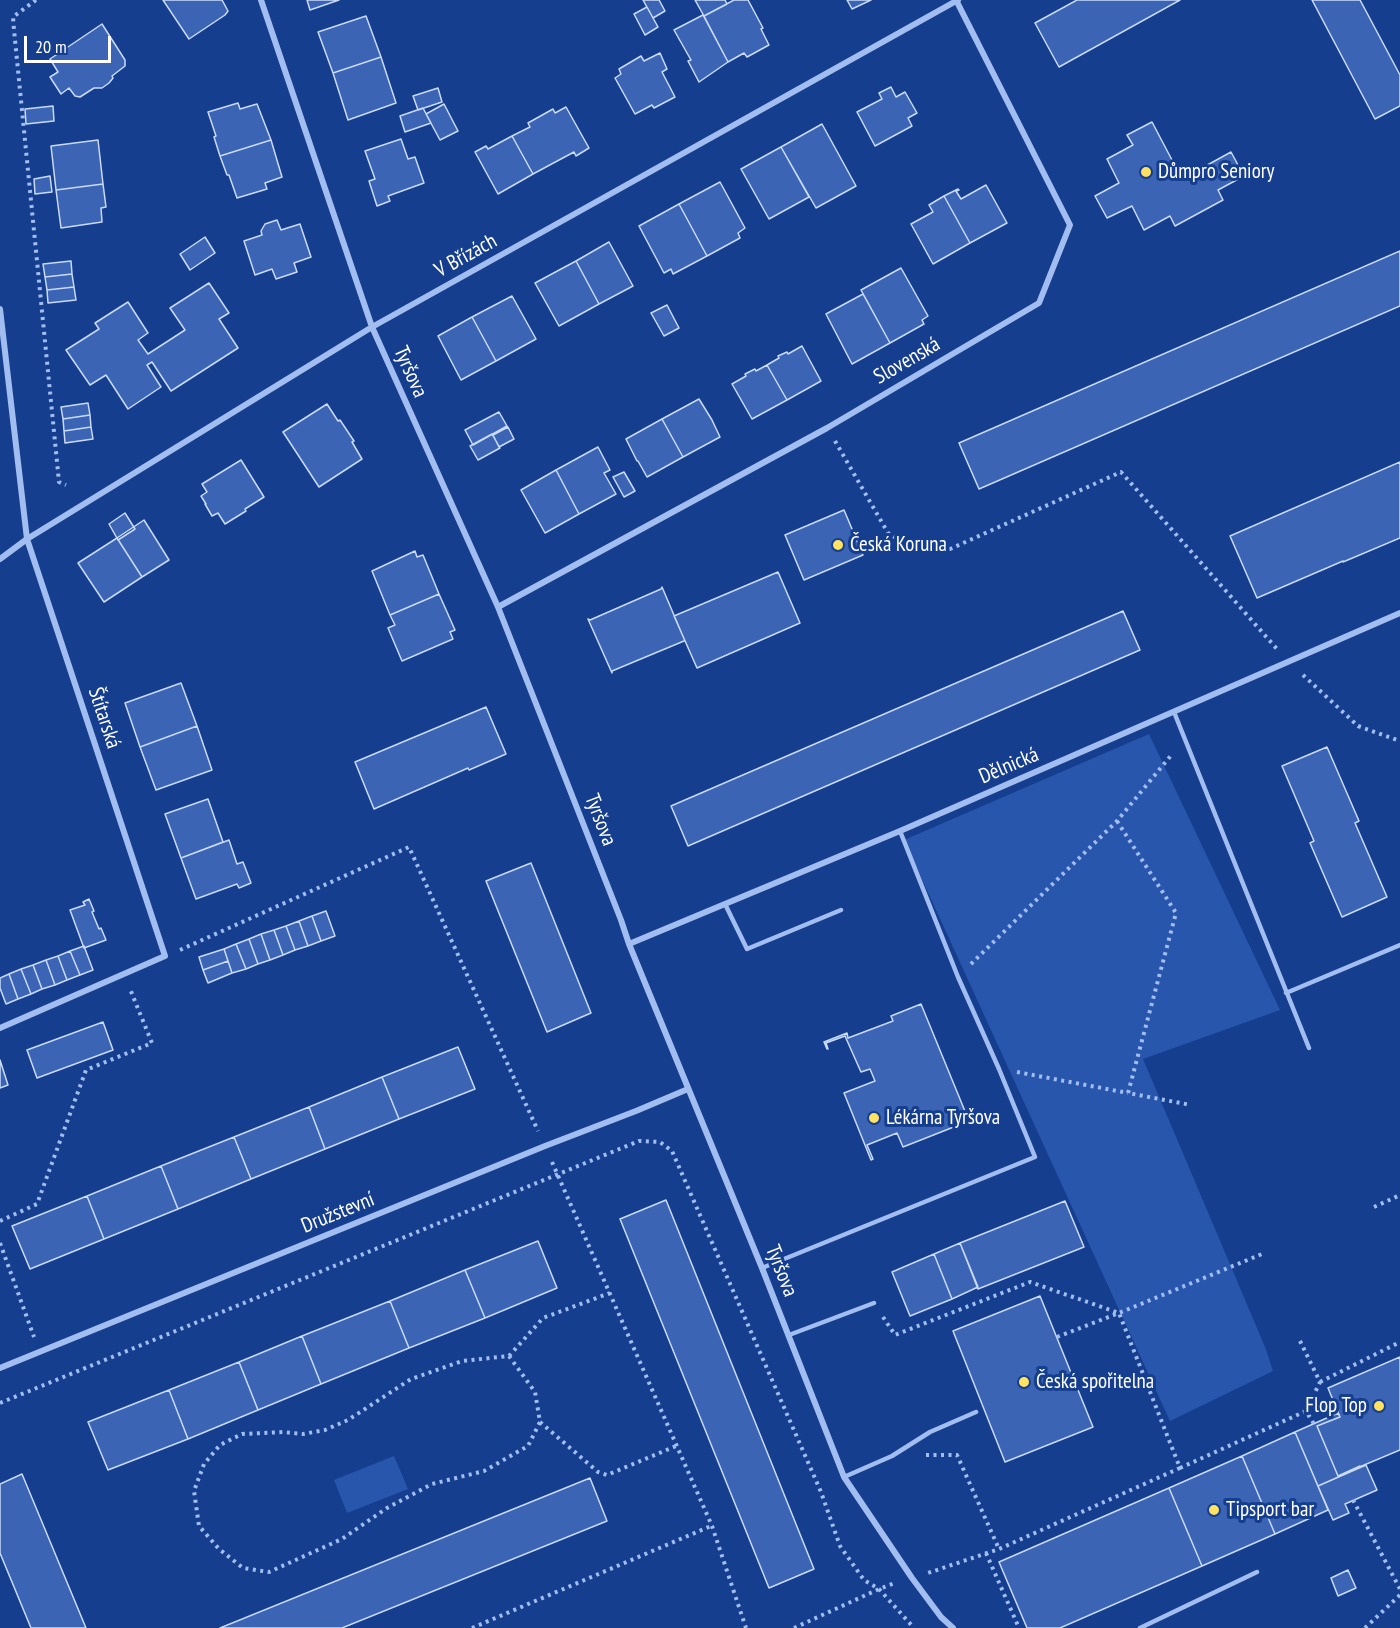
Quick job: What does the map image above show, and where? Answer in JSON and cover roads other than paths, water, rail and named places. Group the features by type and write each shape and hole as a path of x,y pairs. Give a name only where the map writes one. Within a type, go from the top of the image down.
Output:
{"street":[{"name":"Tyršova","path":"261,0 372,327 498,607 629,944 762,1268 844,1477 912,1578 941,1617 953,1628"},
{"name":"V Břízách","path":"0,559 27,539 372,327 957,0"},
{"name":"Slovenská","path":"498,607 827,428 1039,303 1070,225 957,0"},
{"name":"Štítarská","path":"0,309 27,539 165,956 0,1028"},
{"name":"Dělnická","path":"629,944 900,831 1400,613"},
{"name":"Družstevní","path":"0,1368 688,1089"}],"lane":[{"path":"1174,712 1309,1048"},
{"path":"762,1268 1035,1157 958,977 900,831"},
{"path":"725,904 747,949 842,910"},
{"path":"1286,993 1400,945"},
{"path":"789,1335 874,1303"},
{"path":"844,1477 892,1456 930,1432 976,1412"},
{"path":"1140,1628 1257,1572"}],"place":[{"name":"Důmpro Seniory","path":"1146,172"},
{"name":"Česká Koruna","path":"838,545"},
{"name":"Lékárna Tyršova","path":"874,1118"},
{"name":"Česká spořitelna","path":"1024,1382"},
{"name":"Flop Top","path":"1379,1406"},
{"name":"Tipsport bar","path":"1214,1510"}]}
